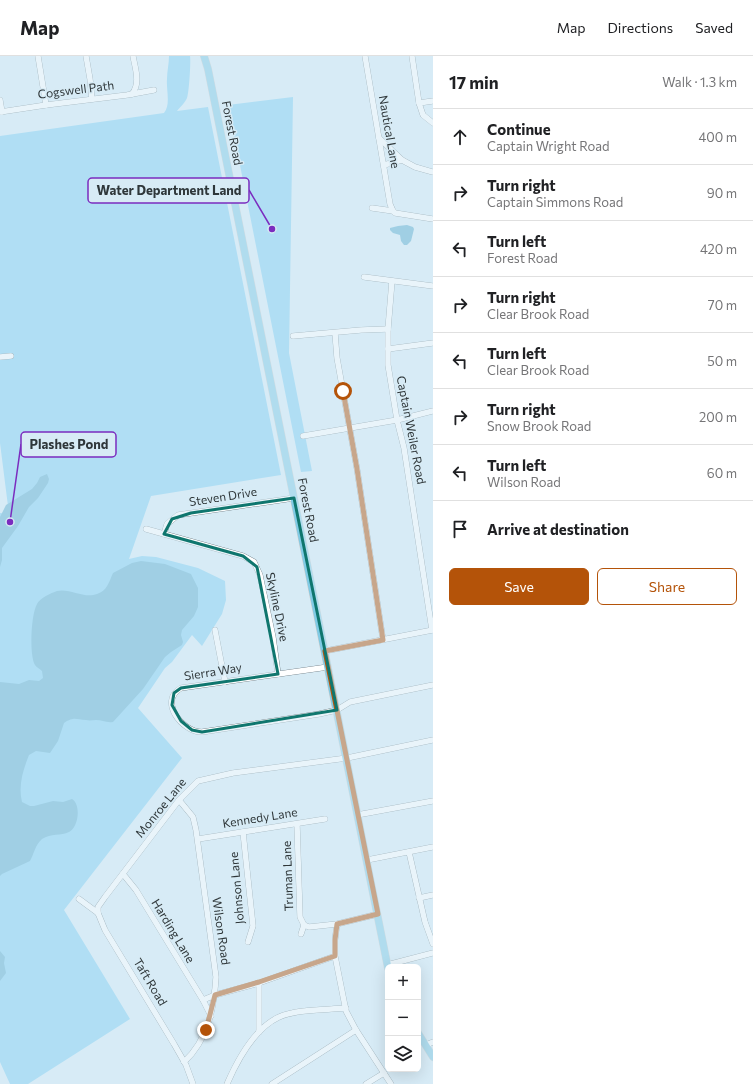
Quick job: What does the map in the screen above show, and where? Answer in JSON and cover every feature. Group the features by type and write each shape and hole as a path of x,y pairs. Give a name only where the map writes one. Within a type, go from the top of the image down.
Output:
{"main road":[{"name":"Forest Road","path":"204,56 225,149 388,964"},
{"path":"420,1036 433,1057"}],"street":[{"path":"38,56 46,104"},
{"path":"86,56 92,99"},
{"path":"132,94 137,85 133,56"},
{"name":"Nautical Lane","path":"365,56 390,204 393,211"},
{"path":"412,56 420,104 424,117 433,123"},
{"name":"Cogswell Path","path":"1,112 46,104 154,90"},
{"path":"0,100 1,112"},
{"path":"420,104 433,101"},
{"path":"379,138 402,160 415,167 433,172"},
{"path":"384,165 402,160"},
{"path":"372,208 433,219"},
{"path":"364,277 433,286"},
{"name":"Captain Weiler Road","path":"392,281 388,329 388,365 397,420 404,448 432,630"},
{"path":"293,336 388,329"},
{"path":"335,333 337,358 350,428 383,640"},
{"path":"388,349 433,342"},
{"path":"0,356 11,356"},
{"path":"303,436 397,420 433,411"},
{"name":"Steven Drive","path":"164,534 167,524 178,515 294,498"},
{"name":"Skyline Drive","path":"146,529 243,556 254,562 260,574 273,637 278,674"},
{"path":"215,630 225,682"},
{"path":"325,651 432,630"},
{"name":"Sierra Way","path":"328,667 187,686 176,690 173,696 172,705 174,713 180,721 192,730 202,732 320,714 337,710"},
{"path":"337,710 350,702 433,685"},
{"name":"Monroe Lane","path":"98,913 98,907 102,901 179,800 193,784 203,779 283,766 347,758 433,740"},
{"name":"Wilson Road","path":"179,800 193,817 198,839 216,977 215,995 206,1030 192,1055 184,1062"},
{"path":"357,815 433,801"},
{"name":"Kennedy Lane","path":"198,839 326,819"},
{"name":"Truman Lane","path":"297,824 300,917 304,925 309,927 337,924 378,914"},
{"name":"Johnson Lane","path":"243,832 253,926 248,942"},
{"path":"367,860 433,848"},
{"path":"409,852 425,922 433,944"},
{"name":"Harding Lane","path":"123,874 136,890 203,1000 210,1016"},
{"path":"419,898 433,894"},
{"path":"79,899 98,913"},
{"name":"Taft Road","path":"98,913 105,930 184,1062 193,1084"},
{"path":"337,924 335,956 346,1008 356,1030 391,1084"},
{"name":"Truman Lane","path":"301,934 304,925"},
{"path":"395,964 433,953"},
{"path":"203,1000 335,956"},
{"path":"259,982 259,1032"},
{"path":"227,1084 239,1060 259,1032 267,1024 284,1016 346,1008"},
{"path":"272,1084 356,1030"},
{"path":"426,1045 433,1042"},
{"path":"366,1084 384,1073"}],"highlighted area":[{"path":"294,498 337,710 202,732 192,730 181,721 172,705 174,693 181,688 278,674 257,567 243,556 164,534 172,519 191,513"}],"shaded area":[{"path":"169,56 190,56 188,95 185,102 177,111 208,107 281,475 151,496 129,559 142,556 156,557 198,568 225,581 226,600 222,614 202,646 192,635 172,662 165,668 138,708 182,758 64,910 130,1019 28,1084 10,1084 0,1062 0,513 9,514 0,443 0,136 164,113 168,101 167,73"},
{"path":"293,97 289,353 312,471 301,472 228,105"},
{"path":"407,225 413,227 414,229 411,241 407,245 404,245 401,241 400,235 393,233 390,228"},
{"path":"47,474 49,479 48,483 38,498 29,507 18,526 2,548 2,560 0,567 0,517 6,505 32,489 40,477"},
{"path":"141,561 165,564 191,574 198,588 198,607 194,616 182,630 182,645 165,657 143,689 113,722 71,720 64,723 58,741 50,753 36,751 29,755 22,778 22,802 30,806 34,806 53,801 63,802 72,799 78,810 77,821 69,832 42,839 36,847 30,861 0,876 0,682 19,684 29,680 39,681 43,678 42,671 36,666 33,660 31,644 33,616 37,604 41,600 52,593 62,590 87,595 100,593 109,583 113,573 132,563"},
{"path":"0,951 5,957 4,963 6,973 0,981"}],"place":[{"name":"Water Department Land","path":"272,229"},
{"name":"Plashes Pond","path":"10,522"}],"route":[{"path":"206,1030 215,995 259,982 335,956 337,924 378,914 325,651 383,640 357,469 343,391"}]}
